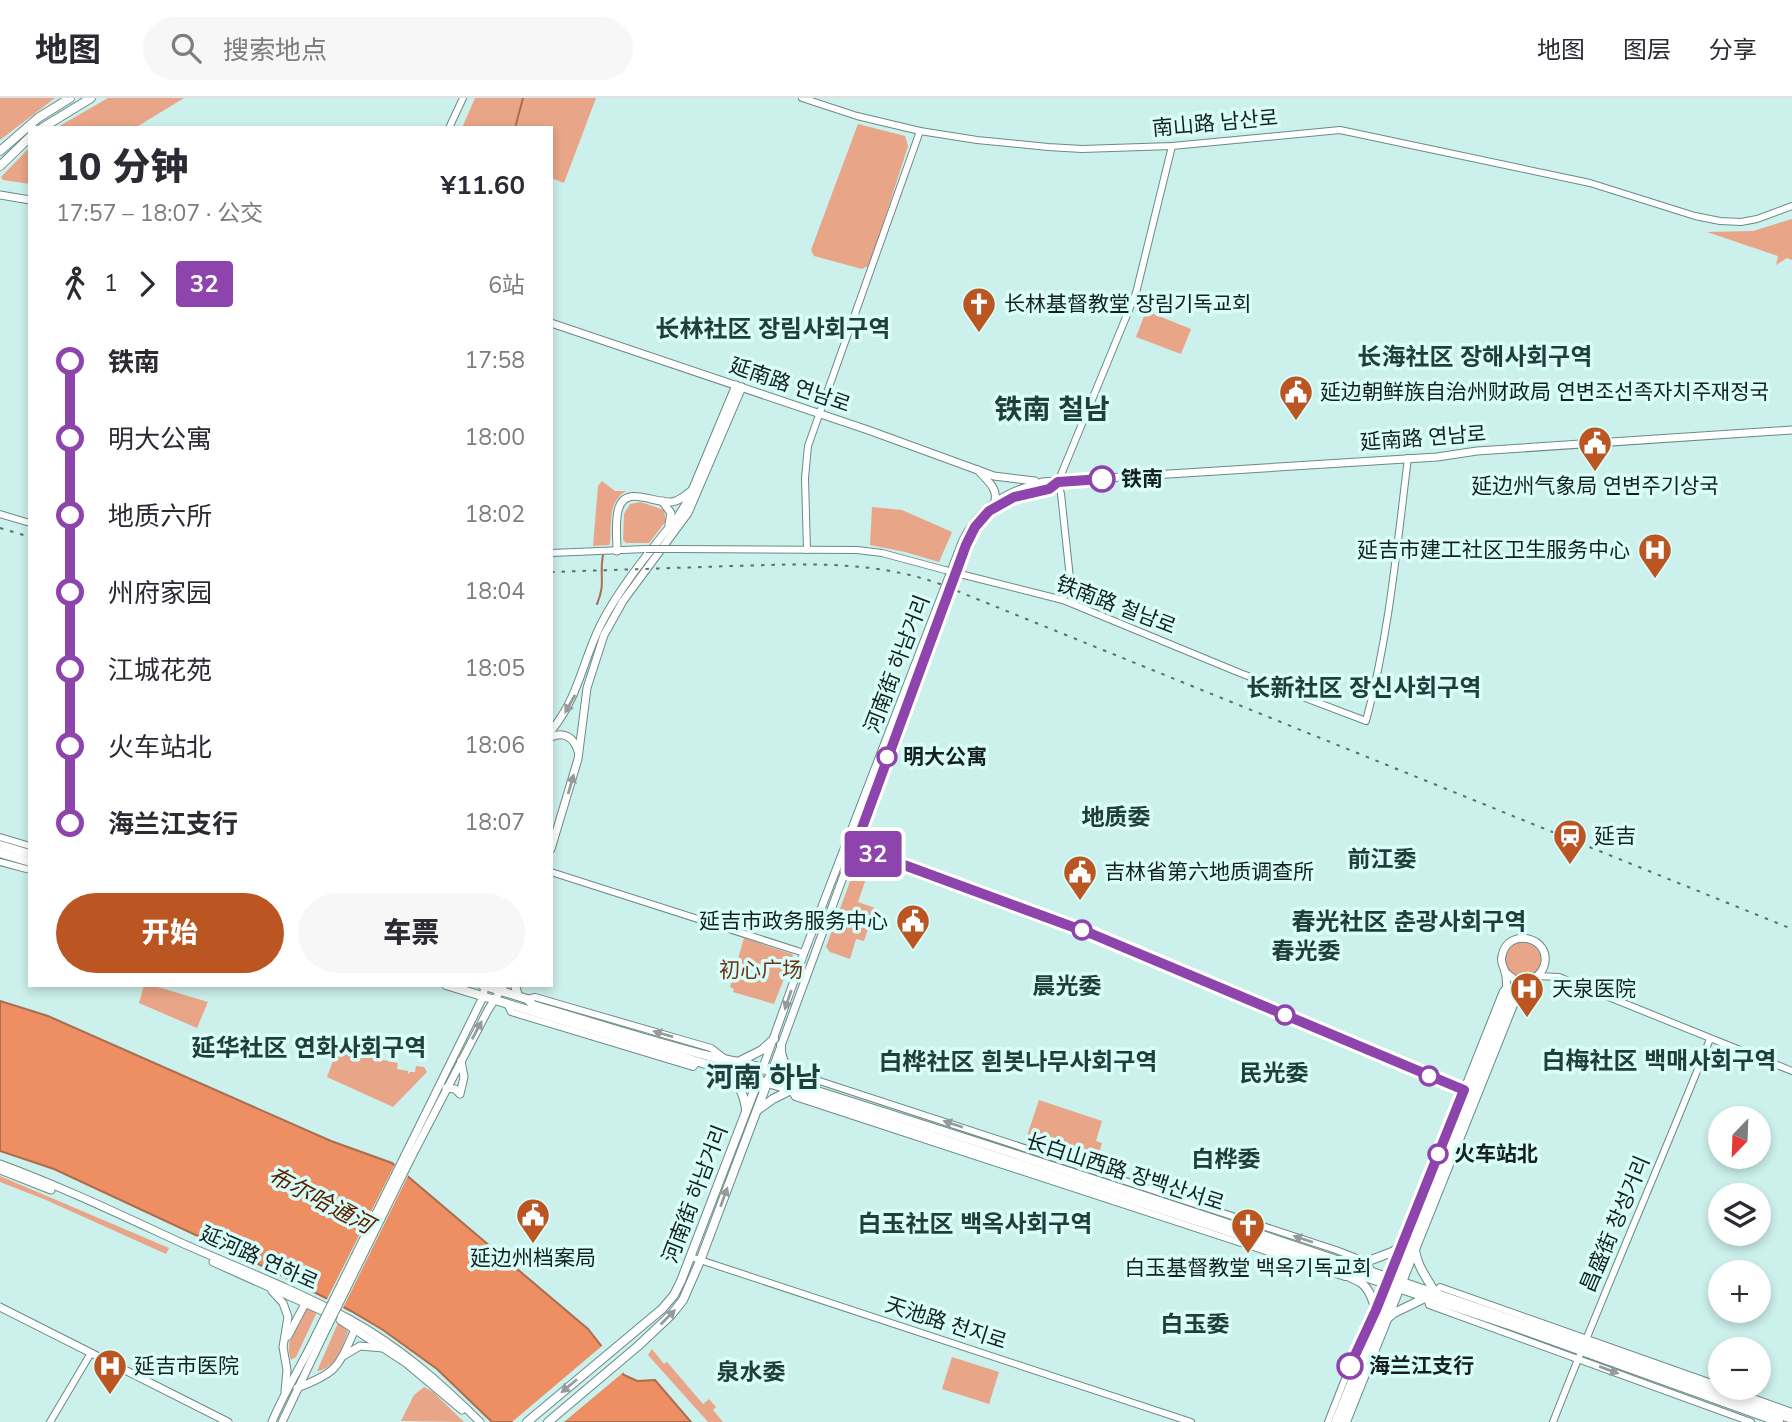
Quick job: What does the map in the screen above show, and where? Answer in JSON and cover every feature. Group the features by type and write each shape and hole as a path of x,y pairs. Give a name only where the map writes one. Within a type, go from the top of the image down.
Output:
{"main road":[{"path":"29,126 70,98"},
{"path":"44,126 91,98"},
{"path":"0,151 28,127"},
{"path":"0,166 28,139"},
{"path":"0,195 28,200"},
{"name":"延南路 연남로","path":"553,324 1008,480 1058,482 1792,430"},
{"path":"553,731 575,694 597,632 610,609 679,515 739,386"},
{"path":"553,842 579,755 587,688 608,624 688,513 739,386"},
{"path":"978,470 994,488 999,502"},
{"name":"延南路 연남로","path":"999,502 1016,489 1042,482"},
{"name":"延南路 연남로","path":"999,502 1027,492 1049,489 1058,482"},
{"path":"614,551 617,514 622,502 635,495 661,501 676,501 691,491"},
{"path":"661,501 671,513 667,532"},
{"name":"河南街 하남거리","path":"527,1422 668,1303 681,1281 746,1110 763,1081 771,1073 777,1042 804,953 966,545 981,519 999,502"},
{"path":"553,734 568,736 575,743 579,755"},
{"name":"河南街 하남거리","path":"548,1422 620,1362 677,1308 687,1293 752,1121 763,1081 762,1070 777,1042 855,847 876,777"},
{"path":"0,845 28,853"},
{"path":"0,853 28,861"},
{"path":"1335,1422 1395,1283 1411,1241 1466,1091 1506,999 1502,953 1507,944 1517,938 1535,941 1542,949 1545,961 1537,976 1524,983 1510,1000 1411,1241 1369,1266"},
{"path":"1505,972 1524,983"},
{"name":"长白山西路 장백산서로","path":"452,987 763,1081 1214,1231 1338,1269 1434,1292 1779,1422"},
{"path":"282,1422 301,1374 483,997 484,987"},
{"path":"516,987 523,998"},
{"path":"408,1156 502,988"},
{"name":"长白山西路 장백산서로","path":"502,988 533,1005 712,1057 738,1062 771,1073 779,1079 1355,1265 1369,1266 1395,1283"},
{"path":"738,1062 777,1042 781,1059 812,1089"},
{"path":"446,1088 455,1089 460,1094 464,1077 461,1060"},
{"path":"718,1068 730,1075 738,1085 746,1110"},
{"path":"752,1121 765,1103 791,1090"},
{"name":"延河路 연하로","path":"0,1164 54,1185 355,1325 393,1346 432,1376 480,1422"},
{"name":"延河路 연하로","path":"0,1170 45,1187 268,1287 306,1300"},
{"path":"1379,1317 1390,1316 1434,1292 1423,1276 1414,1253 1409,1227"},
{"path":"1338,1269 1366,1288 1379,1317 1341,1422"},
{"path":"268,1287 285,1306 288,1317 283,1347 287,1370 285,1391 272,1422"},
{"path":"287,1331 306,1300"},
{"path":"306,1300 288,1336 286,1347 290,1369 313,1377 332,1367 355,1325"},
{"path":"0,1307 228,1422"},
{"path":"297,1388 332,1372 355,1325"},
{"name":"延河路 연하로","path":"355,1325 448,1397 473,1422"},
{"path":"341,1358 360,1346 387,1349"},
{"name":"长白山西路 장백산서로","path":"1582,1348 1792,1419"},
{"path":"285,1391 301,1374"}],"street":[{"path":"450,126 463,98"},
{"name":"南山路 남산로","path":"802,98 857,116 920,131 977,141 1048,147 1082,149 1172,146 1340,130 1590,183 1695,216 1720,221 1741,222 1757,219 1792,206"},
{"path":"807,551 806,459 819,414 920,131"},
{"path":"1063,600 1070,578 1058,482 1136,293 1172,146"},
{"name":"铁南路 철남로","path":"553,554 673,549 856,550 882,554 1063,600 1240,673 1366,721 1377,680 1408,458"},
{"path":"0,514 28,522"},
{"path":"0,837 28,845"},
{"path":"846,844 1092,934 1466,1091 1401,1247 1390,1316 1347,1422"},
{"path":"0,862 28,869"},
{"path":"553,873 804,953"},
{"path":"1545,961 1559,977"},
{"path":"1537,976 1559,977 1792,1071"},
{"path":"1328,1422 1350,1366 1414,1253 1524,983"},
{"name":"昌盛街 창성거리","path":"1553,1422 1710,1039"},
{"path":"793,1073 1369,1266"},
{"path":"1214,1231 1348,1278"},
{"name":"天池路 천지로","path":"691,1257 1191,1422"},
{"name":"长白山西路 장백산서로","path":"1434,1292 1429,1305 1708,1383"},
{"name":"长白山西路 장백산서로","path":"1582,1348 1751,1422"},
{"path":"50,1422 91,1353"},
{"name":"长白山西路 장백산서로","path":"1759,1400 1792,1412"}],"green space":[{"path":"0,98 55,98 0,140"},
{"path":"108,98 184,98 138,126 59,126"},
{"path":"475,98 596,98 564,183 553,179 553,126 463,126"},
{"path":"858,124 905,136 908,146 870,265 862,269 814,256 811,250"},
{"path":"28,149 28,184 3,180 1,177"},
{"path":"1792,219 1792,260 1787,258 1776,265 1778,256 1707,232 1753,231"},
{"path":"1146,311 1191,329 1181,354 1136,337"},
{"path":"602,481 615,491 626,491 613,507 609,545 593,546 598,486"},
{"path":"641,502 664,510 666,521 649,543 626,543 623,540 624,514 630,504"},
{"path":"872,507 902,510 952,532 939,562 870,545"},
{"path":"866,856 903,870 899,876 872,866 870,862 864,863 864,873 867,876 858,902 875,908 864,941 856,939 850,959 830,952 826,947 859,857"},
{"name":"初心广场","path":"744,938 793,956 774,1004 733,992 734,989 730,987"},
{"path":"1523,942 1536,947 1541,960 1536,973 1523,978 1510,973 1505,960 1510,947"},
{"path":"143,987 158,987 208,1002 197,1028 139,1003"},
{"path":"339,1051 398,1063 397,1069 408,1071 408,1074 415,1072 416,1066 424,1067 427,1072 393,1107 327,1077"},
{"path":"1039,1100 1102,1121 1096,1141 1102,1143 1097,1159 1027,1136"},
{"path":"0,1176 169,1248 166,1254 0,1182"},
{"path":"307,1308 317,1312 296,1357 291,1360 289,1346 292,1333"},
{"path":"338,1323 348,1332 343,1345 329,1366 317,1371"},
{"path":"652,1349 664,1364 667,1362 703,1404 709,1399 716,1407 713,1410 723,1422 708,1422 648,1355"},
{"path":"952,1357 999,1372 989,1404 942,1389"},
{"path":"424,1387 433,1392 464,1422 401,1421 414,1395"}],"water":[{"name":"布尔哈通河","path":"0,1001 48,1016 331,1141 392,1163 588,1329 624,1375 637,1381 655,1380 691,1422 492,1422 437,1369 383,1330 351,1311 275,1272 54,1169 0,1151"}],"pier":[{"path":"396,1162 409,1174 342,1310 326,1301"},
{"path":"603,1345 625,1371 564,1422 512,1422"}],"waterway":[{"path":"516,126 523,98"},
{"path":"597,604 601,590 603,555"}],"railway":[{"path":"0,528 28,536"},
{"path":"553,572 812,564 864,567 915,576 1792,929"}],"bus line":[{"name":"32","path":"1102,479 1058,482 1049,489 1027,492 994,507 975,527 900,720 855,847 1092,934 1464,1090 1376,1310 1350,1366"}],"place":[{"name":"长林基督教堂 장림기독교회","path":"979,334"},
{"name":"延边朝鲜族自治州财政局 연변조선족자치주재정국","path":"1296,422"},
{"name":"延边州气象局 연변주기상국","path":"1595,473"},
{"name":"铁南","path":"1102,479"},
{"name":"延吉市建工社区卫生服务中心","path":"1655,580"},
{"name":"明大公寓","path":"887,757"},
{"name":"延吉","path":"1570,866"},
{"name":"吉林省第六地质调查所","path":"1080,902"},
{"name":"延吉市政务服务中心","path":"913,951"},
{"name":"天泉医院","path":"1527,1019"},
{"name":"火车站北","path":"1438,1154"},
{"name":"延边州档案局","path":"533,1245"},
{"name":"白玉基督教堂 백옥기독교회","path":"1248,1255"},
{"name":"海兰江支行","path":"1350,1366"},
{"name":"延吉市医院","path":"110,1396"}],"district":[{"name":"长林社区 장림사회구역","path":"773,329"},
{"name":"长海社区 장해사회구역","path":"1475,357"},
{"name":"铁南 철남","path":"1052,409"},
{"name":"长新社区 장신사회구역","path":"1364,688"},
{"name":"地质委","path":"1116,817"},
{"name":"前江委","path":"1382,859"},
{"name":"春光社区 춘광사회구역","path":"1409,922"},
{"name":"春光委","path":"1306,951"},
{"name":"晨光委","path":"1067,986"},
{"name":"延华社区 연화사회구역","path":"309,1048"},
{"name":"白梅社区 백매사회구역","path":"1659,1061"},
{"name":"白桦社区 흰봇나무사회구역","path":"1018,1062"},
{"name":"民光委","path":"1274,1073"},
{"name":"河南 하남","path":"763,1077"},
{"name":"白桦委","path":"1226,1159"},
{"name":"白玉社区 백옥사회구역","path":"975,1224"},
{"name":"白玉委","path":"1195,1324"},
{"name":"泉水委","path":"751,1372"}]}
